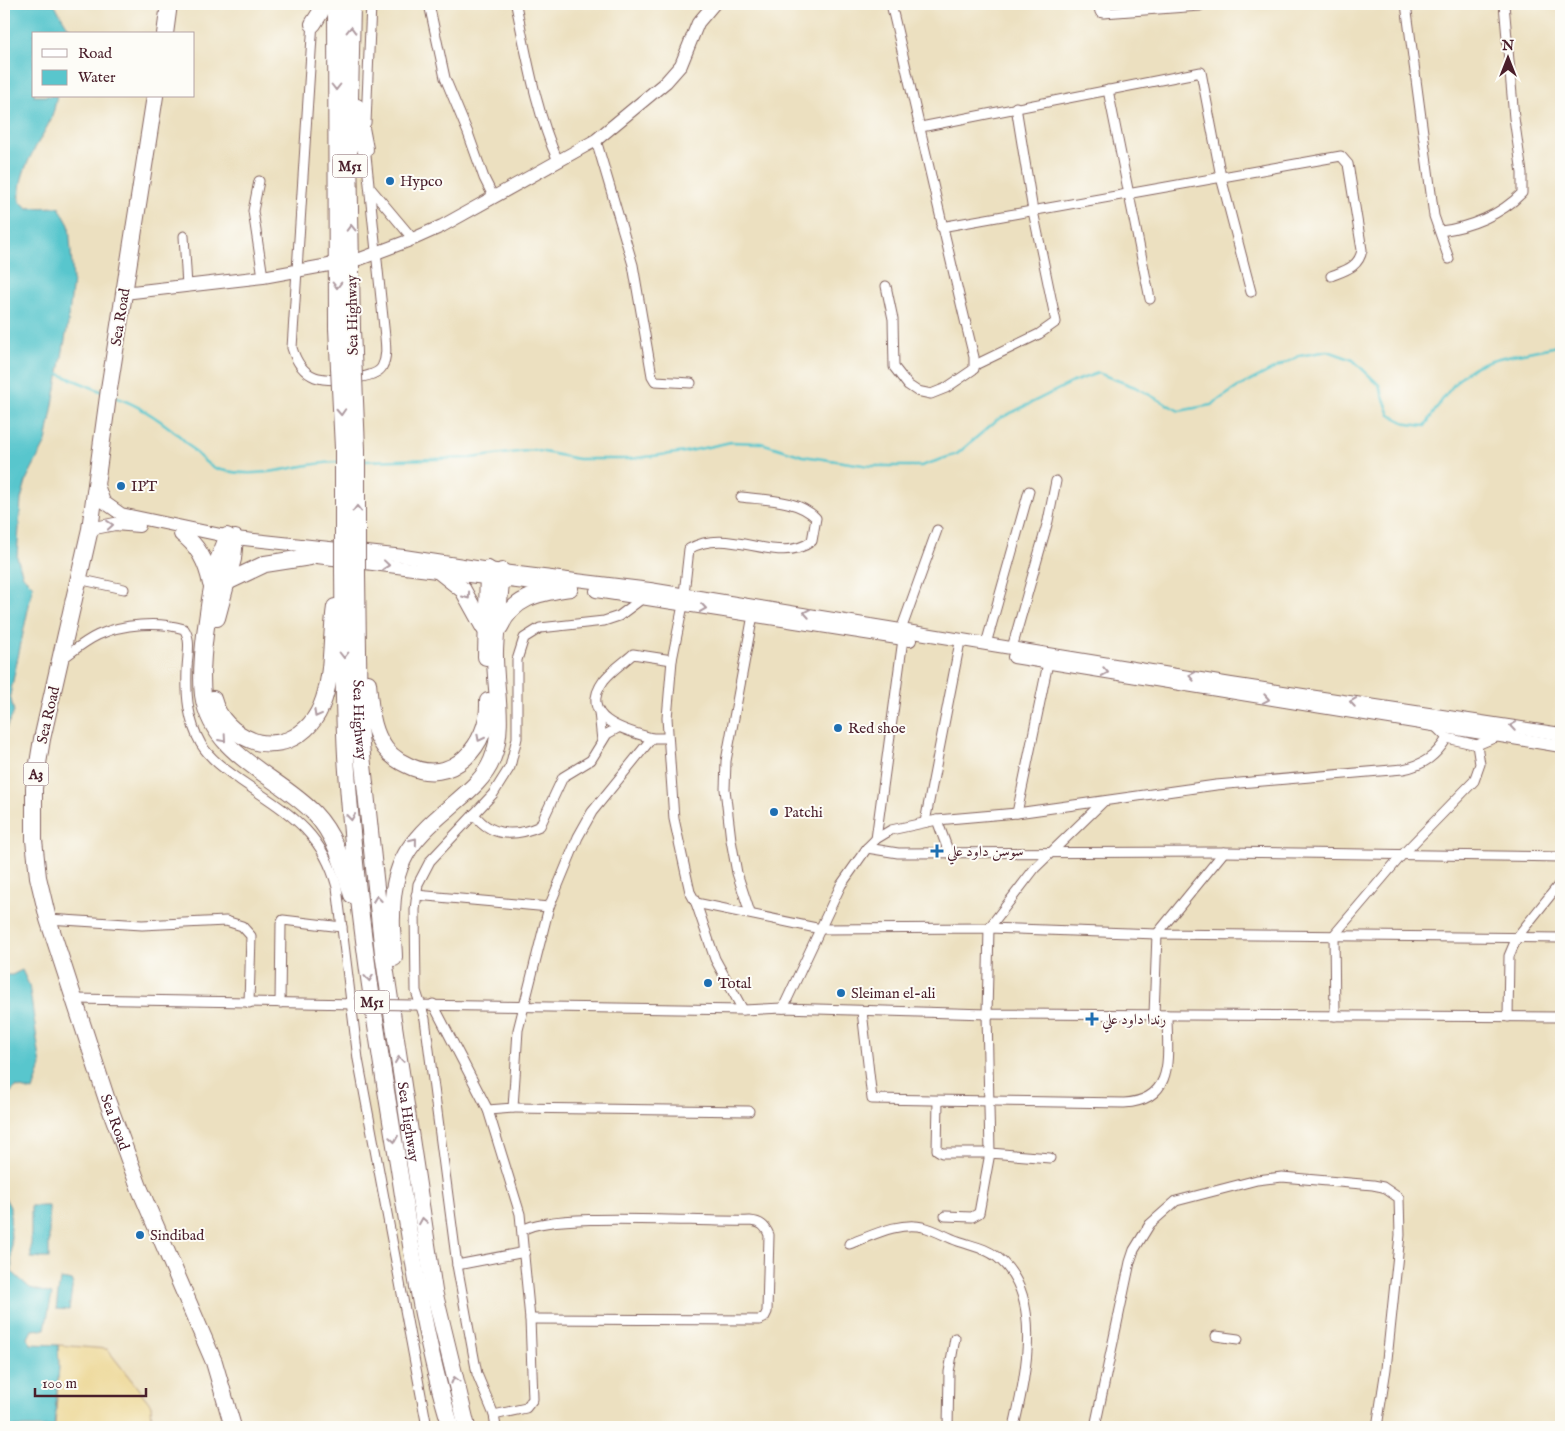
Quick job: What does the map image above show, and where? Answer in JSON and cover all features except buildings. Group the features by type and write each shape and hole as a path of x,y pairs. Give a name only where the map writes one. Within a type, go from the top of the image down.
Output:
{"highway":[{"path":"165,32 169,4"},
{"path":"313,24 320,13 322,4"},
{"name":"Sea Highway","path":"336,4 345,329 357,449 348,576 344,728 361,916 370,992 429,1344 451,1427"},
{"name":"Sea Highway","path":"345,329 352,4"},
{"path":"351,56 365,149"},
{"name":"Sea Road","path":"155,98 109,388 98,484 34,788 34,840 38,877 48,919 122,1143 167,1254 214,1362 233,1427"},
{"path":"182,534 190,539 207,566 212,591"},
{"path":"231,540 227,582 215,630 211,677 214,702 220,716 230,727 252,741 265,743 282,742 302,733 312,723 320,710 328,682 336,598 348,576"},
{"path":"231,540 216,566 212,591 202,676 207,712 214,728 236,753 302,803 326,827 335,842 361,916"},
{"path":"227,582 265,564 310,557"},
{"path":"389,990 394,956 393,894 402,861 409,846 423,830 468,791 485,772 492,759 496,742 498,720 491,632 463,590 439,570"},
{"path":"358,645 366,667 372,720 381,743 391,755 414,769 433,771 447,769 460,762 480,742 488,710 495,575"},
{"name":"Sea Highway","path":"348,576 358,645 359,727 364,782 389,990 434,1291 467,1427"},
{"path":"491,632 518,602 541,593 570,588"}],"main road":[{"path":"360,259 413,240 596,140 666,82 681,65 698,24 714,4"},
{"path":"124,293 263,277 329,265"},
{"path":"98,484 104,502 121,514 310,557 495,575 683,600 902,635 1048,663 1437,728 1561,746"},
{"path":"90,529 105,525 131,524 182,534 231,540 404,556 570,588 642,598 683,600 753,615 986,644 1561,734"}],"street":[{"path":"314,4 299,270 292,348 295,360 302,369 314,377 323,379 373,375 381,369 386,352 371,189 365,149 371,4"},
{"path":"429,4 445,78 484,178 493,196"},
{"path":"891,4 975,365"},
{"path":"1098,4 1100,12 1103,13 1200,6"},
{"path":"1406,4 1434,216 1441,231 1449,259"},
{"path":"1441,231 1459,228 1492,215 1512,204 1522,194 1522,173 1514,118 1504,4"},
{"path":"516,5 529,68 550,145 558,161"},
{"path":"921,127 1201,72 1221,177 1251,292"},
{"path":"1108,90 1150,299"},
{"path":"886,286 893,319 894,367 908,385 917,391 931,394 946,388 971,372 975,365 1039,334 1056,322 1033,211 1016,107"},
{"path":"596,140 633,265 652,376 655,381 662,383 690,383"},
{"path":"942,227 1335,156 1345,159 1348,164 1362,250 1361,258 1352,267 1331,276"},
{"path":"259,181 253,211 263,277"},
{"path":"371,189 413,240"},
{"path":"184,236 187,286"},
{"path":"1012,648 1048,521 1056,481"},
{"path":"986,644 1029,491"},
{"path":"741,497 785,503 808,509 816,518 812,541 802,549 791,551 715,540 696,545 689,550 686,556 683,600 672,660 667,718 676,832 690,892 696,903 715,959 743,1010"},
{"path":"876,838 902,635 937,530"},
{"path":"78,579 124,589"},
{"path":"496,1427 494,1415 478,1374 457,1265 425,1019 415,1005 416,895 422,874 430,861 504,779 514,752 518,721 517,660 524,638 540,628 604,621 619,616 642,598"},
{"path":"750,913 732,849 725,789 726,762 753,615"},
{"path":"61,659 98,635 113,631 145,625 162,625 184,629 188,639 188,706 190,718 201,744 216,762 300,823 314,836 331,865 337,887 355,1004 358,1059 427,1427"},
{"path":"925,822 959,647"},
{"path":"602,741 597,702 604,680 633,654 672,660"},
{"path":"1017,813 1048,663"},
{"path":"599,712 618,728 652,738 668,738"},
{"path":"474,814 481,824 499,833 523,833 540,826 563,777 591,760 602,741 612,729 618,728"},
{"path":"1437,728 1447,738 1477,745 1496,737"},
{"path":"514,1108 518,1030 549,906 578,837 592,812 652,738"},
{"path":"783,1008 841,885 866,848 876,838 891,830 937,820 1017,813 1216,785 1414,767 1434,756 1447,738"},
{"path":"1335,1016 1334,935 1402,855 1474,781 1480,764 1477,745"},
{"path":"945,1216 972,1217 979,1213 990,1153 987,1014 989,928 1048,854 1103,802"},
{"path":"937,820 949,852"},
{"path":"866,848 898,853 1224,852 1561,857"},
{"path":"1154,1015 1157,934 1224,852"},
{"path":"1508,1017 1509,956 1517,937 1561,882"},
{"path":"416,895 549,906"},
{"path":"696,903 821,929 989,928 1157,934 1561,938"},
{"path":"48,919 142,925 226,921 242,926 251,936 249,1003"},
{"path":"280,1004 281,924 284,920 342,927"},
{"path":"75,999 280,1004 432,1004 743,1010 783,1008 987,1014 1561,1017"},
{"path":"432,1004 488,1110 523,1230 530,1319 533,1392 531,1403 518,1410 494,1415"},
{"path":"862,1011 872,1099 988,1102 1124,1103 1152,1095 1165,1078 1167,1015"},
{"path":"938,1101 937,1150 942,1153 990,1153 1050,1158"},
{"path":"488,1110 514,1108 749,1112"},
{"path":"1095,1427 1130,1262 1134,1250 1150,1224 1176,1201 1257,1180 1282,1177 1373,1185 1383,1187 1399,1198 1400,1235 1386,1369 1377,1427"},
{"path":"523,1230 528,1226 563,1221 750,1221 766,1227 770,1235 768,1308 766,1315 759,1320 530,1319"},
{"path":"849,1244 892,1230 920,1226 989,1252 1006,1266 1021,1293 1029,1329 1014,1427"},
{"path":"457,1265 525,1252"},
{"path":"1216,1336 1238,1339"},
{"path":"948,1427 949,1372 955,1338"}],"sand":[{"path":"58,1345 107,1349 151,1405 152,1427 55,1427 59,1366"}],"water":[{"path":"4,4 54,4 68,27 74,32 32,32 32,98 57,98 51,119 25,169 20,190 20,202 28,208 59,207 69,225 73,280 68,324 46,442 27,478 21,499 17,557 23,576 33,586 10,695 14,712 4,733"},
{"path":"22,970 29,985 41,1066 33,1091 16,1087 4,1099 4,975 12,975"},
{"path":"4,1196 10,1207 12,1272 30,1288 52,1294 45,1329 32,1330 28,1338 30,1344 58,1345 59,1366 54,1427 4,1427"},
{"path":"31,1206 49,1206 49,1258 31,1258"},
{"path":"60,1279 73,1281 69,1310 56,1309"}],"waterway":[{"path":"364,461 471,458 534,450 578,459 629,459 685,452 731,442 761,443 803,456 870,466 921,466 957,454 997,420 1073,382 1098,373 1135,387 1179,411 1211,405 1238,387 1299,356 1328,351 1353,360 1379,385 1390,415 1408,424 1425,426 1452,387 1471,369 1491,360 1561,345"},
{"path":"59,374 103,392"},
{"path":"115,397 155,417 170,428 203,460 221,470 252,473 338,462"}],"place":[{"name":"Hypco","path":"390,181"},
{"name":"IPT","path":"121,486"},
{"name":"Red shoe","path":"838,728"},
{"name":"Patchi","path":"774,812"},
{"name":"سوسن داود علي","path":"937,851"},
{"name":"Total","path":"708,983"},
{"name":"Sleiman el-ali","path":"841,993"},
{"name":"رندا داود علي","path":"1092,1019"},
{"name":"Sindibad","path":"140,1235"}]}
